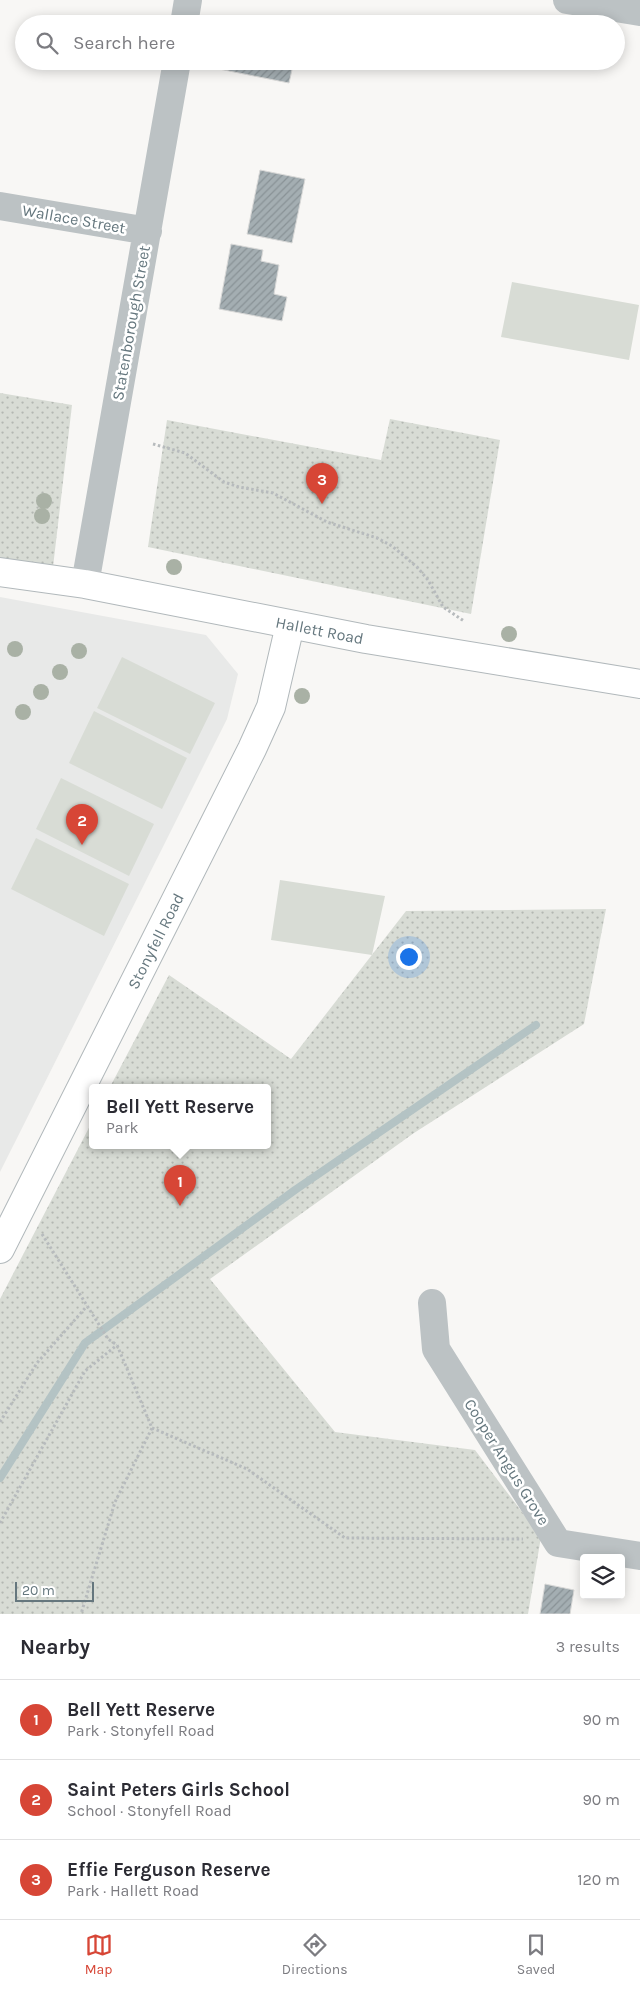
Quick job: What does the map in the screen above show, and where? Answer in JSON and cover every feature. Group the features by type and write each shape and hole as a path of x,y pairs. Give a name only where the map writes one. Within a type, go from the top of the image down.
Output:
{"street":[{"path":"186,15 188,0"},
{"path":"567,0 640,12"},
{"name":"Statenborough Street","path":"85,584 175,70"},
{"name":"Wallace Street","path":"0,206 148,231"},
{"name":"Hallett Road","path":"0,572 85,584 290,625 640,684"},
{"name":"Stonyfell Road","path":"0,1249 252,749 271,707 290,625"},
{"name":"Cooper Angus Grove","path":"432,1303 436,1349 558,1543 640,1556"}],"path":[{"path":"152,444 185,453 224,482 239,487 273,493 327,522 377,538 392,546 417,567 428,580 443,607 464,621"},
{"path":"42,1234 108,1339 117,1345 152,1428 247,1469 345,1538 514,1538 558,1543"},
{"path":"0,1422 37,1363 87,1306"},
{"path":"0,1523 85,1371 117,1345"},
{"path":"81,1614 115,1502 152,1428"}],"shaded area":[{"path":"512,282 639,305 629,360 501,337"},
{"path":"0,393 72,405 53,567 0,558"},
{"path":"390,419 500,440 471,614 148,547 167,420 381,460"},
{"path":"0,597 206,635 238,674 227,719 0,1172"},
{"path":"122,657 215,703 190,754 97,708"},
{"path":"94,711 187,758 162,809 69,763"},
{"path":"61,778 154,824 129,876 36,829"},
{"path":"36,838 129,884 104,936 11,889"},
{"path":"280,880 385,896 372,955 271,940"},
{"path":"606,909 584,1024 414,1133 210,1279 335,1432 475,1450 541,1537 528,1614 0,1614 0,1299 89,1128 89,1149 271,1149 271,1084 112,1084 169,975 291,1059 406,911"}],"building":[{"path":"224,70 292,70 289,83"},
{"path":"260,170 305,179 292,243 247,234"},
{"path":"231,244 263,250 261,261 279,265 274,294 287,297 282,321 219,309"},
{"path":"545,1584 574,1590 570,1614 540,1614"}],"waterway":[{"path":"0,1478 85,1343 295,1190 536,1025"}],"place":[{"name":"Effie Ferguson Reserve","path":"322,504"},
{"name":"Saint Peters Girls School","path":"82,845"},
{"name":"Bell Yett Reserve","path":"180,1206"}]}
